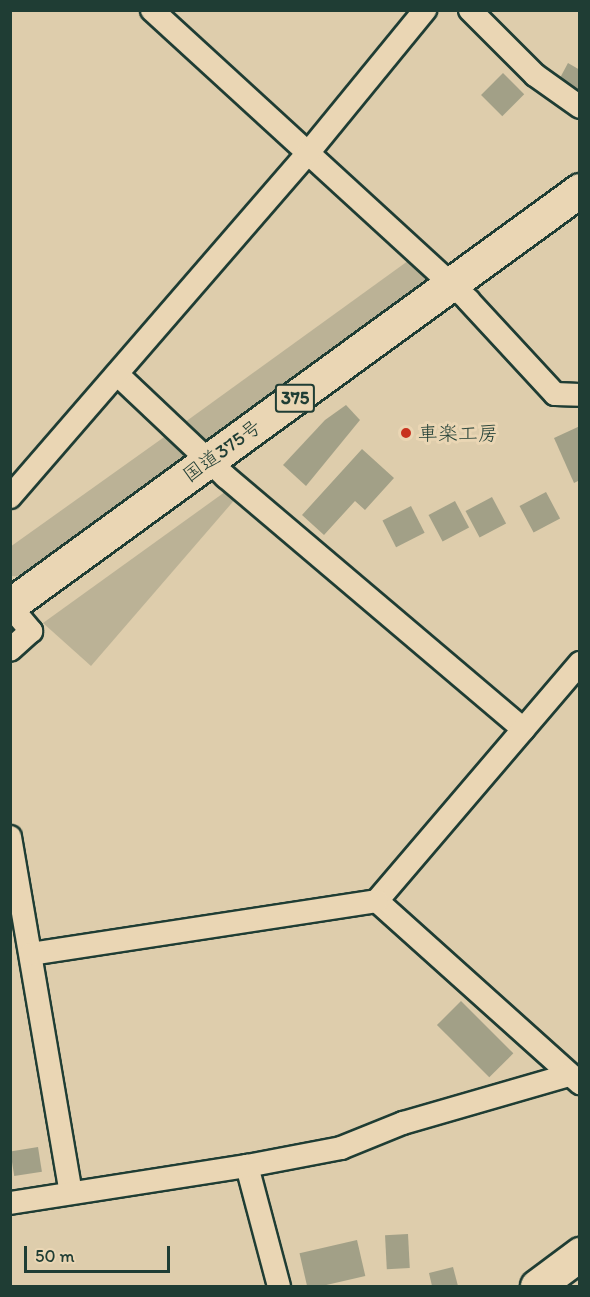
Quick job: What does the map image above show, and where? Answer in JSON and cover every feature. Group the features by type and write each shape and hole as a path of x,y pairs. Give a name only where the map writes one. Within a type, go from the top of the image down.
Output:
{"main road":[{"name":"国道375号","path":"10,606 579,190"},
{"path":"537,1287 579,1254"}],"street":[{"path":"152,10 451,284 555,394 579,395"},
{"path":"10,497 308,153 425,10"},
{"path":"470,10 535,75 579,107"},
{"path":"117,374 209,460 523,729"},
{"path":"10,606 31,631 10,650"},
{"path":"31,954 377,901 579,663"},
{"path":"10,837 71,1192"},
{"path":"377,901 574,1079"},
{"path":"10,1203 247,1166 341,1148 404,1123 574,1079"},
{"path":"247,1166 279,1287"}],"shaded area":[{"path":"412,258 425,272 426,287 210,444 198,442 181,425"},
{"path":"167,435 183,451 183,462 23,577 11,576 10,547"},
{"path":"229,489 237,497 91,666 43,623"}],"building":[{"path":"568,63 580,70 580,104 553,91"},
{"path":"503,73 524,94 502,116 481,95"},
{"path":"346,405 360,420 306,486 283,465 325,420"},
{"path":"580,426 580,480 574,483 554,438"},
{"path":"362,449 394,478 365,510 355,501 324,535 302,515"},
{"path":"546,492 560,518 534,533 520,506"},
{"path":"492,497 506,523 480,538 466,511"},
{"path":"455,501 469,527 443,542 429,515"},
{"path":"411,506 425,533 396,547 382,521"},
{"path":"461,1001 513,1053 489,1077 437,1025"},
{"path":"38,1147 42,1172 14,1176 10,1151"},
{"path":"408,1234 410,1268 387,1269 385,1235"},
{"path":"357,1240 365,1276 322,1286 307,1286 300,1253"},
{"path":"453,1267 458,1286 432,1286 429,1273"}],"place":[{"name":"車楽工房","path":"406,433"}]}
